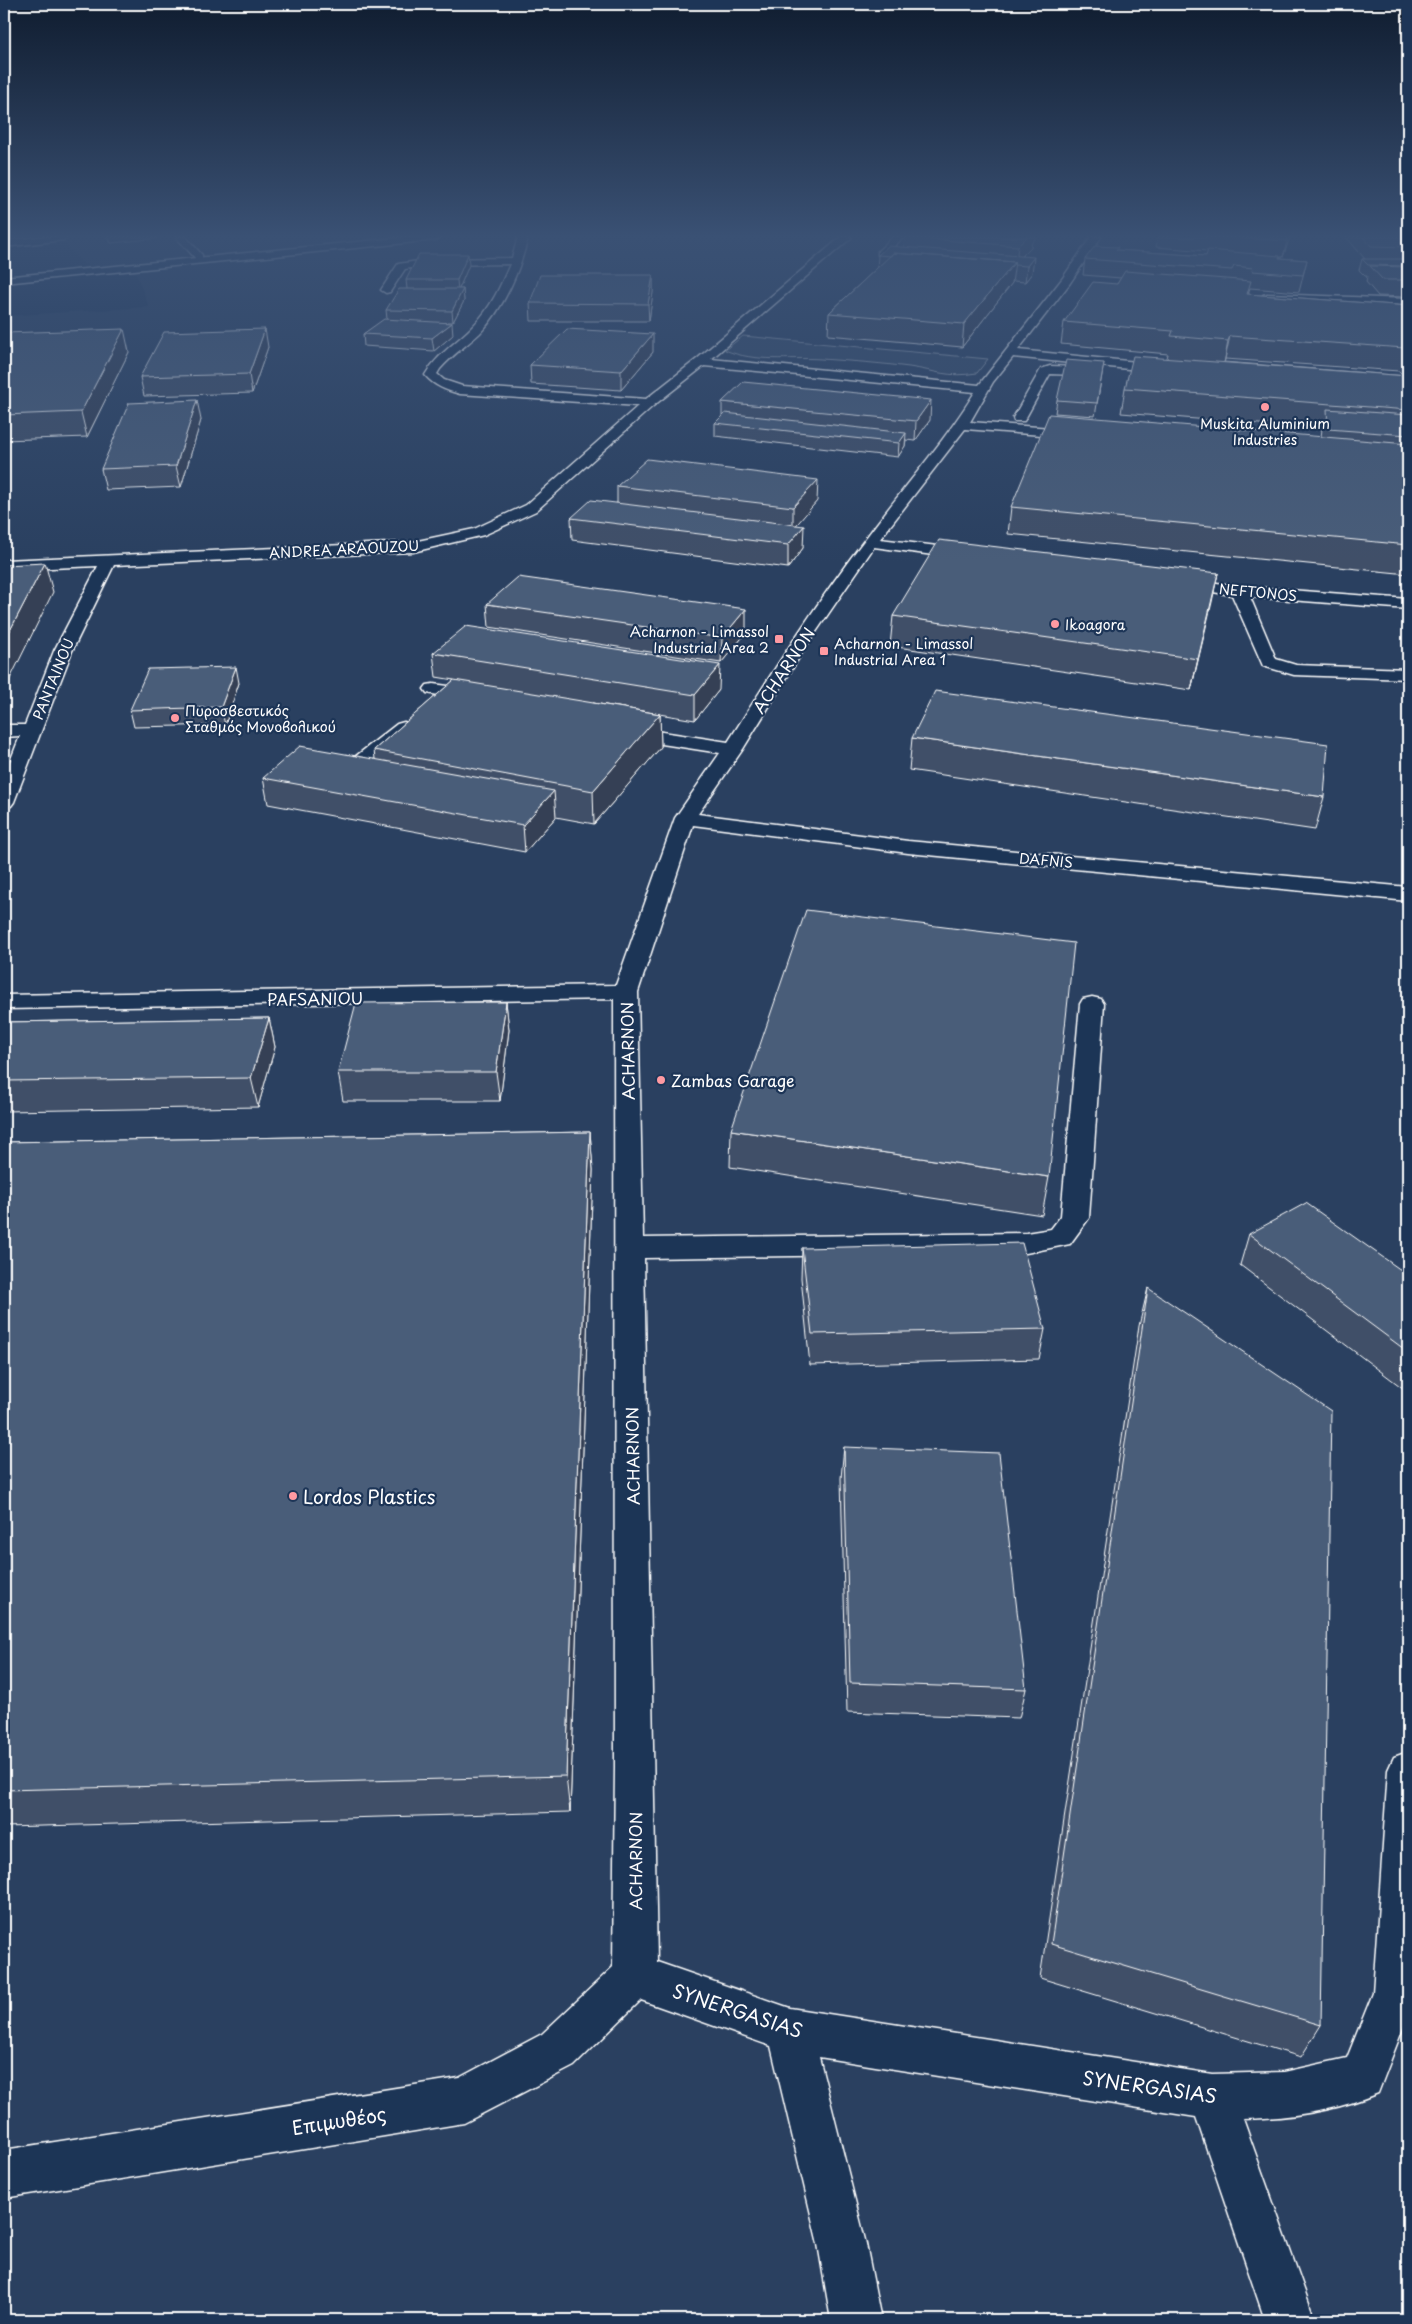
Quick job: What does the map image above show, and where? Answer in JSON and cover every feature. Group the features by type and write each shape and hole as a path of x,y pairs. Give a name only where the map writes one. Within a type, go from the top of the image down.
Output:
{"street":[{"path":"459,345 436,365 431,375 440,383 460,390 649,403"},
{"name":"ANDREA ARAOUZOU","path":"4,565 413,547 479,532 531,508 649,403 720,345"},
{"name":"ACHARNON","path":"635,1976 635,1766 626,992 686,818 737,742 796,648 870,542 961,425 986,385 1018,345"},
{"path":"1012,352 1175,370"},
{"path":"705,358 986,385"},
{"path":"1019,418 1047,370 1102,372"},
{"path":"969,413 1087,424"},
{"path":"961,425 1098,435"},
{"path":"870,542 986,557"},
{"name":"PANTAINOU","path":"4,802 9,774 32,730 63,651 109,560"},
{"name":"NEFTONOS","path":"1162,580 1239,591 1408,604"},
{"path":"1239,591 1269,662 1294,670 1408,674"},
{"path":"433,689 500,699"},
{"path":"349,770 424,714 456,706 484,710"},
{"path":"612,723 737,742"},
{"path":"4,731 32,730"},
{"name":"DAFNIS","path":"686,818 908,847 1408,894"},
{"name":"PAFSANIOU","path":"4,1002 626,992"},
{"path":"629,1248 1026,1243 1060,1237 1075,1218 1092,1004"},
{"name":"SYNERGASIAS","path":"635,1976 790,2030 1212,2097 1284,2095 1362,2077 1395,1993 1408,1770"},
{"name":"Επιμυθέος","path":"4,2174 464,2100 558,2050 635,1976"},
{"path":"790,2030 842,2244 856,2320"},
{"path":"1212,2097 1290,2320"}],"shaded area":[{"path":"4,345 1408,345 1408,2320 4,2320"},
{"path":"731,345 844,345 988,359 977,373 958,375 865,362 748,357 725,350"}],"building":[{"path":"4,345 115,345 81,412 4,415"},
{"path":"157,345 259,345 249,374 140,377"},
{"path":"550,345 643,345 621,371 530,365"},
{"path":"1368,345 1408,345 1408,351 1405,348"},
{"path":"1133,356 1408,376 1408,410 1125,388"},
{"path":"1066,360 1104,363 1097,403 1057,400"},
{"path":"743,382 931,400 916,421 722,402"},
{"path":"197,400 176,466 101,469 129,403"},
{"path":"1327,409 1408,415 1408,435 1328,429"},
{"path":"725,413 906,433 899,443 715,423"},
{"path":"1049,414 1408,444 1408,545 1011,507"},
{"path":"647,459 818,480 793,507 617,486"},
{"path":"591,500 804,526 788,545 571,518"},
{"name":"Ikoagora","path":"939,540 1218,573 1198,659 893,616"},
{"path":"45,563 4,642 4,565"},
{"path":"518,577 746,609 722,638 487,604"},
{"path":"466,626 720,665 695,695 433,653"},
{"path":"236,667 221,707 130,710 148,669"},
{"path":"454,680 660,714 593,791 374,750"},
{"path":"935,691 1328,744 1324,797 912,738"},
{"path":"300,746 554,791 523,825 263,778"},
{"path":"806,910 1074,943 1049,1177 731,1130"},
{"path":"506,1002 496,1072 338,1072 356,1003"},
{"path":"269,1018 251,1078 4,1081 4,1022"},
{"name":"Lordos Plastics","path":"590,1132 566,1776 4,1790 4,1142"},
{"path":"1306,1203 1408,1275 1408,1352 1249,1234"},
{"path":"1022,1243 1045,1329 812,1334 802,1248"},
{"path":"1148,1288 1331,1411 1321,2025 1051,1944"},
{"path":"844,1447 999,1453 1026,1689 850,1683"}],"place":[{"name":"Muskita Aluminium Industries","path":"1265,407"},
{"name":"Ikoagora","path":"1055,624"},
{"name":"Acharnon - Limassol Industrial Area 2","path":"779,639"},
{"name":"Acharnon - Limassol Industrial Area 1","path":"824,651"},
{"name":"Πυροσβεστικός Σταθμός Μονοβολικού","path":"175,718"},
{"name":"Zambas Garage","path":"661,1080"},
{"name":"Lordos Plastics","path":"293,1496"}]}
